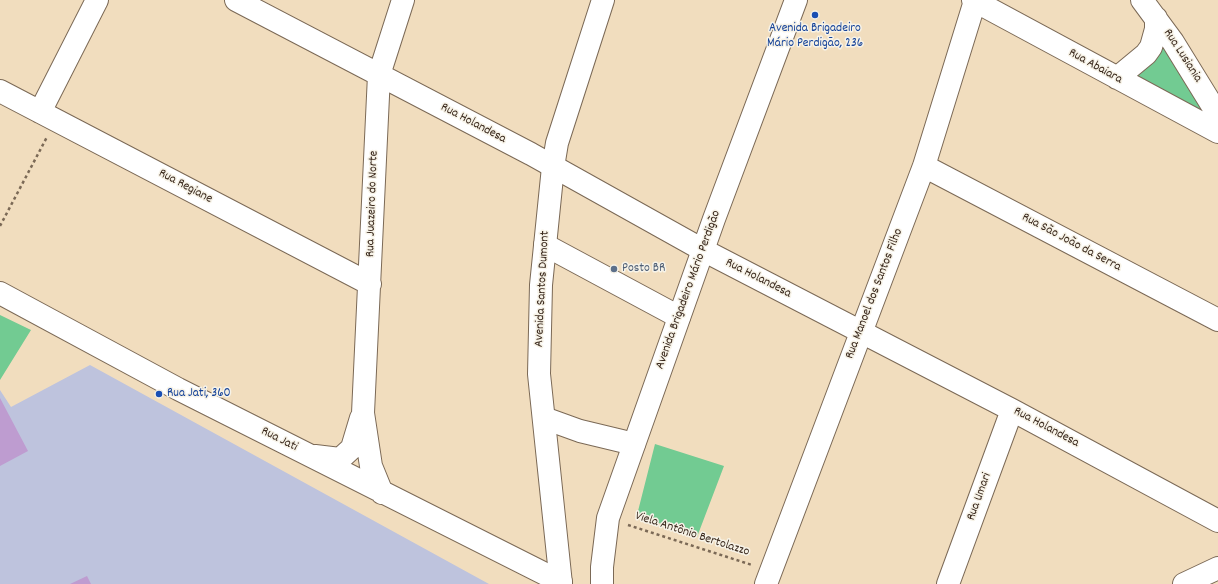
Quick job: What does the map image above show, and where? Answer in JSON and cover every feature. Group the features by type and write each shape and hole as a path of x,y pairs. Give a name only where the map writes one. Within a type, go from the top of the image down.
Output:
{"street":[{"path":"48,116 97,0"},
{"name":"Rua Holandesa","path":"236,0 553,167 702,250 1012,410 1218,521"},
{"name":"Rua Juazeiro do Norte","path":"382,493 371,466 363,413 379,75 403,0"},
{"name":"Avenida Santos Dumont","path":"561,583 539,374 541,285 553,167 557,143 603,0"},
{"name":"Avenida Brigadeiro Mário Perdigão","path":"602,584 602,567 608,518 702,250 796,0"},
{"name":"Rua Abaiara","path":"974,0 1218,132"},
{"name":"Rua Manoel dos Santos Filho","path":"769,578 924,166 974,0"},
{"name":"Rua Lusiania","path":"1142,0 1156,18 1218,115"},
{"path":"1117,78 1146,54 1151,47 1156,29 1156,18"},
{"name":"Rua Regiane","path":"0,91 370,284"},
{"name":"Rua São João da Serra","path":"924,166 1218,320"},
{"path":"545,245 679,317"},
{"name":"Rua Jati","path":"0,293 178,389 561,583"},
{"name":"Rua Umari","path":"948,584 1012,410"},
{"name":"Rua Juazeiro do Norte","path":"309,456 340,459 352,448 363,413"},
{"path":"544,418 580,431 634,444"},
{"path":"1184,584 1218,568"}],"path":[{"path":"0,226 48,116"},
{"name":"Viela Antônio Bertolazzo","path":"608,518 769,578"}],"shaded area":[{"path":"90,365 489,584 0,584 0,390 11,407"}],"green space":[{"path":"1159,33 1209,121 1122,75"},
{"path":"0,315 31,330 0,380"},
{"path":"655,444 724,466 697,537 637,515"}],"building":[{"path":"0,398 28,451 0,466"},
{"path":"87,576 91,584 70,584"}],"place":[{"name":"Avenida Brigadeiro Mário Perdigão, 236","path":"815,15"},
{"name":"Posto BR","path":"614,269"},
{"name":"Rua Jati, 360","path":"159,394"}]}
